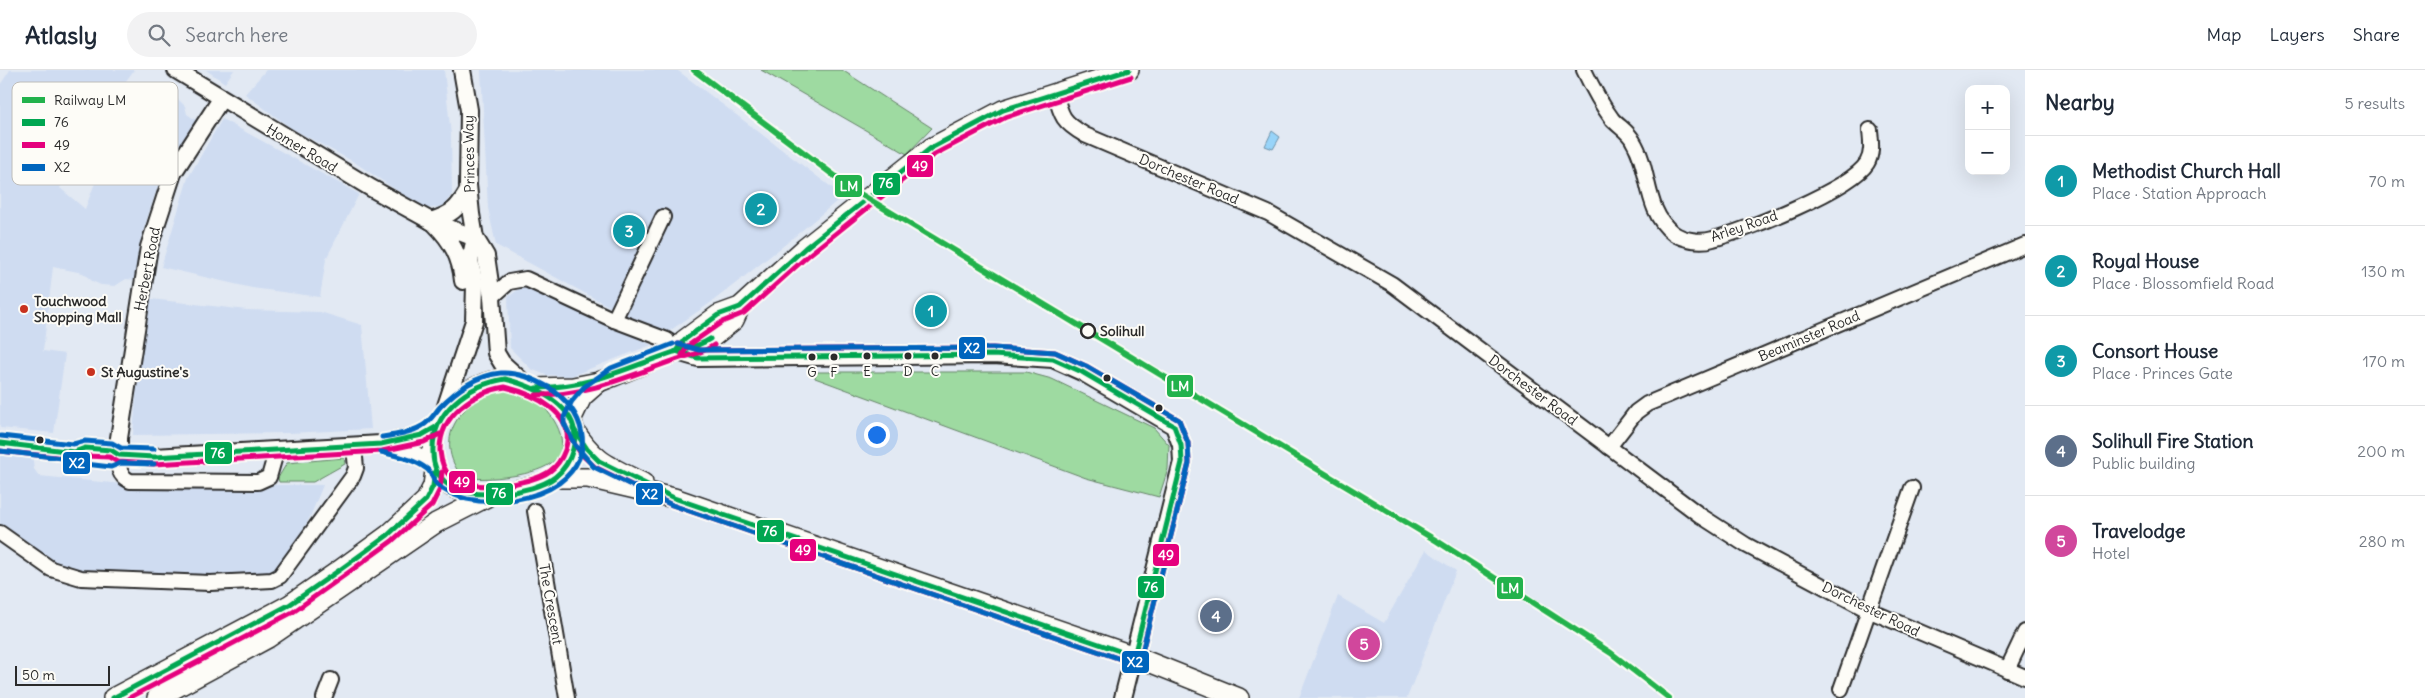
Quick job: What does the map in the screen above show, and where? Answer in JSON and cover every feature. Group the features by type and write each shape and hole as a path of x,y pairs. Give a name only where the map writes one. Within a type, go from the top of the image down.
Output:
{"main road":[{"path":"113,698 289,605 388,535 426,500 433,486 432,441 439,421 462,396 493,380 530,386 566,388 599,382 674,352 699,348 734,320 740,308 805,248 917,157 1004,110 1128,70"},
{"path":"553,478 572,455 572,424 582,397 599,382"},
{"path":"530,386 555,401 572,424 587,450 599,461 674,498"},
{"path":"434,468 456,490 467,492 494,494 530,487 553,478 588,478 674,498 1134,656 1239,698"},
{"path":"157,698 268,638 436,523 494,494"}],"street":[{"name":"Homer Road","path":"176,70 345,173 431,221 475,238"},
{"name":"Princes Way","path":"439,421 474,322 475,286 470,260 475,238 468,191 468,110 462,70"},
{"name":"Arley Road","path":"1584,70 1612,119 1633,140 1656,214 1675,234 1692,240 1712,240 1775,216 1819,197 1855,177 1868,162 1872,147 1870,130"},
{"name":"Dorchester Road","path":"1055,92 1061,116 1069,125 1085,135 1268,213 1392,284 1701,516 1746,545 1868,610 2025,678"},
{"name":"Herbert Road","path":"178,165 221,98"},
{"name":"Herbert Road","path":"119,456 123,416 149,246 169,185"},
{"path":"463,356 465,301 462,270 456,250 431,221 448,215 458,208 468,191"},
{"path":"614,320 662,217"},
{"name":"Princes Way","path":"475,238 486,256 492,297 496,353 502,364 530,386"},
{"name":"Beaminster Road","path":"1609,447 1636,412 1647,404 2025,245"},
{"path":"492,297 509,282 526,279 614,320 667,340 674,352 698,358 993,355 1052,358 1082,372 1174,426 1181,445 1182,462 1123,698"},
{"path":"0,443 74,452 85,448 93,448 112,450 119,456 154,457 354,447 381,444 422,435 439,421"},
{"path":"381,444 414,454 434,468"},
{"path":"0,533 10,538 51,569 81,578 210,583 272,580 280,576 353,476 356,468 354,447"},
{"path":"119,456 119,470 125,479 130,481 258,482 269,477 277,450"},
{"path":"1841,689 1912,488"},
{"name":"The Crescent","path":"534,511 567,698"},
{"path":"2007,670 2025,632"},
{"path":"324,698 330,680"}],"shaded area":[{"path":"10,70 134,70 125,82 12,82 12,185 62,185 60,188 85,209 94,185 158,185 141,238 136,280 126,279 115,286 101,285 92,281 83,273 53,267 43,351 65,354 54,433 0,428 0,85"},
{"path":"206,70 234,70 225,83"},
{"path":"266,70 444,70 451,135 452,194 444,206 425,209 354,162 291,128 245,94"},
{"path":"481,70 677,70 843,196 713,301 668,332 625,315 496,245 488,208"},
{"path":"178,99 185,106 187,114 197,121 178,148"},
{"path":"222,119 359,194 326,259 320,297 252,288 161,267 188,178"},
{"path":"522,287 621,328 651,345 571,376 546,375 531,369 510,348 508,297"},
{"path":"151,299 247,310 320,312 362,325 371,429 289,433 133,435 139,359"},
{"path":"0,451 32,453 34,469 39,476 133,485 323,485 310,517 293,548 271,574 221,578 130,576 65,567 41,557 0,527"},
{"path":"1426,550 1456,571 1407,698 1299,698 1338,596 1384,623"}],"green space":[{"path":"761,70 842,70 932,128 907,154"},
{"path":"815,372 1026,372 1052,379 1154,428 1169,445 1168,469 1159,497 1086,478 815,378"},
{"path":"508,390 530,396 551,416 560,434 562,443 560,452 555,460 547,466 524,474 498,478 463,478 454,463 450,448 451,434 456,421 465,409 477,400"},
{"path":"344,458 345,464 313,482 279,482 278,478 287,463"}],"water":[{"path":"1272,131 1280,137 1273,149 1265,146"}],"rail line":[{"name":"LM","path":"694,70 852,189 1437,541 1611,653 1669,698"}],"transit line":[{"name":"76","path":"676,351 684,340 718,315 740,307 805,248 931,148 1003,110 1129,70"},
{"name":"49","path":"682,355 689,345 722,322 744,313 810,254 935,154 1006,117 1131,77"},
{"name":"76","path":"536,388 556,387 591,381 674,352 697,346 710,339"},
{"name":"X2","path":"673,344 611,368 584,387 572,401 564,417 564,423 575,445 594,467 672,505 1132,663 1140,660 1189,463 1188,443 1179,420 1086,366 1055,352 993,348 699,350 678,344"},
{"name":"49","path":"567,432 581,454 595,467 672,505 1132,663 1140,660 1189,463 1188,443 1179,420 1086,366 1055,352 993,348 699,350 678,344"},
{"name":"49","path":"536,395 573,392 607,384 700,352 714,345"},
{"name":"76","path":"573,428 587,449 599,461 674,498 1134,656 1182,462 1181,445 1174,426 1082,372 1053,359 993,355 698,358 676,351"},
{"name":"X2","path":"381,452 405,458 422,466 428,470 438,485 454,495 478,501 502,501 538,494 559,483 571,471 579,459 582,446 582,432 578,419 560,396 531,378 507,373 492,374 468,384 446,401 425,424 402,433 382,437"},
{"name":"76","path":"505,379 543,394 565,411 572,422 575,435 570,457 564,468 555,477 532,488 500,494 484,494 456,489 443,480 435,466 433,453 434,438 438,425 445,413 465,394 491,382 505,379"},
{"name":"49","path":"505,387 540,400 559,416 565,426 567,437 561,459 553,469 541,476 516,483 486,486 460,482 451,477 446,471 441,458 441,438 445,427 460,407 482,394 505,387"},
{"name":"76","path":"0,443 74,452 85,448 111,450 119,455 154,457 381,444 422,435 436,427"},
{"name":"49","path":"0,451 74,459 86,456 109,457 118,462 154,464 382,451 424,442 440,434"},
{"name":"X2","path":"1,436 73,444 85,441 112,443 121,448 154,449"},
{"name":"X2","path":"0,451 71,459 77,463 111,467 121,463 154,464"},
{"name":"76","path":"113,698 289,605 341,569 388,535 426,500 433,486 435,471"},
{"name":"49","path":"129,698 293,612 345,575 392,541 432,505 440,489 442,472"}],"place":[{"name":"Royal House","path":"761,209"},
{"name":"Consort House","path":"629,231"},
{"name":"Touchwood Shopping Mall","path":"24,309"},
{"name":"Methodist Church Hall","path":"931,311"},
{"name":"Solihull","path":"1088,331"},
{"name":"E","path":"867,356"},
{"name":"D","path":"908,356"},
{"name":"C","path":"935,356"},
{"name":"G","path":"812,357"},
{"name":"F","path":"834,357"},
{"name":"St Augustine's","path":"91,372"},
{"name":"Solihull Fire Station","path":"1216,616"},
{"name":"Travelodge","path":"1364,644"}]}
